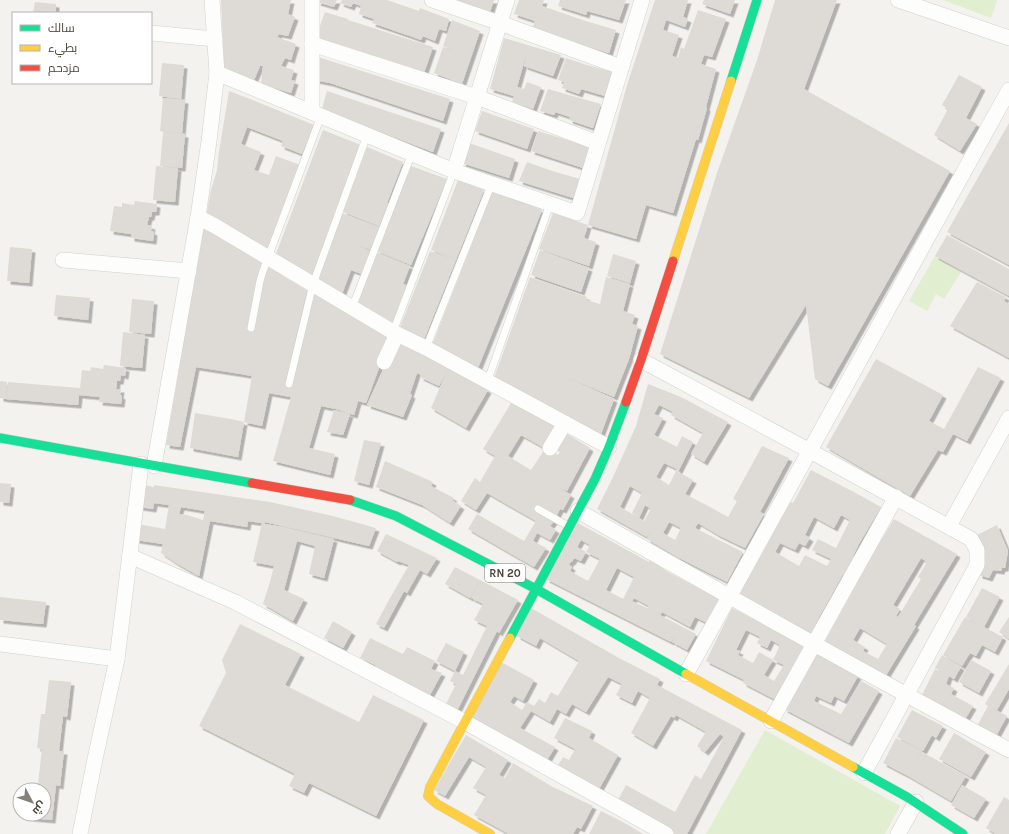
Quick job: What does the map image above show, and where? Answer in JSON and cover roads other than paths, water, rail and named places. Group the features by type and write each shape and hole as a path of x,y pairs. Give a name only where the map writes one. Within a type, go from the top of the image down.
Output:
{"main road":[{"path":"490,834 437,804 428,796 430,787 596,479 641,360 757,0"},
{"name":"RN 20","path":"0,438 351,500 396,516 536,589 916,802 963,834"}],"street":[{"path":"80,834 95,759 118,659 130,556 189,271 198,218 217,74 212,0"},
{"path":"312,0 312,44 317,114"},
{"path":"432,0 621,67"},
{"path":"454,171 507,0"},
{"path":"217,74 454,171 577,213 642,0"},
{"path":"898,0 1009,38"},
{"path":"152,33 215,39"},
{"path":"312,44 477,97 598,143"},
{"path":"686,674 1009,90"},
{"path":"198,218 215,226 395,333 488,380 609,447"},
{"path":"63,260 189,271"},
{"path":"384,362 395,333"},
{"path":"641,360 972,539 977,550 977,565 864,773"},
{"path":"949,526 1009,418"},
{"path":"550,448 565,422"},
{"path":"771,721 896,497"},
{"path":"578,511 906,696 1009,750"},
{"path":"130,556 235,602 465,722 666,834"},
{"path":"0,644 118,659"},
{"path":"898,834 916,802"}],"lane":[{"path":"251,328 260,281 317,114"},
{"path":"289,384 312,284 367,135"},
{"path":"352,308 412,153"},
{"path":"395,333 454,171"},
{"path":"426,348 492,183"},
{"path":"488,380 550,204"},
{"path":"538,509 570,527"}]}
